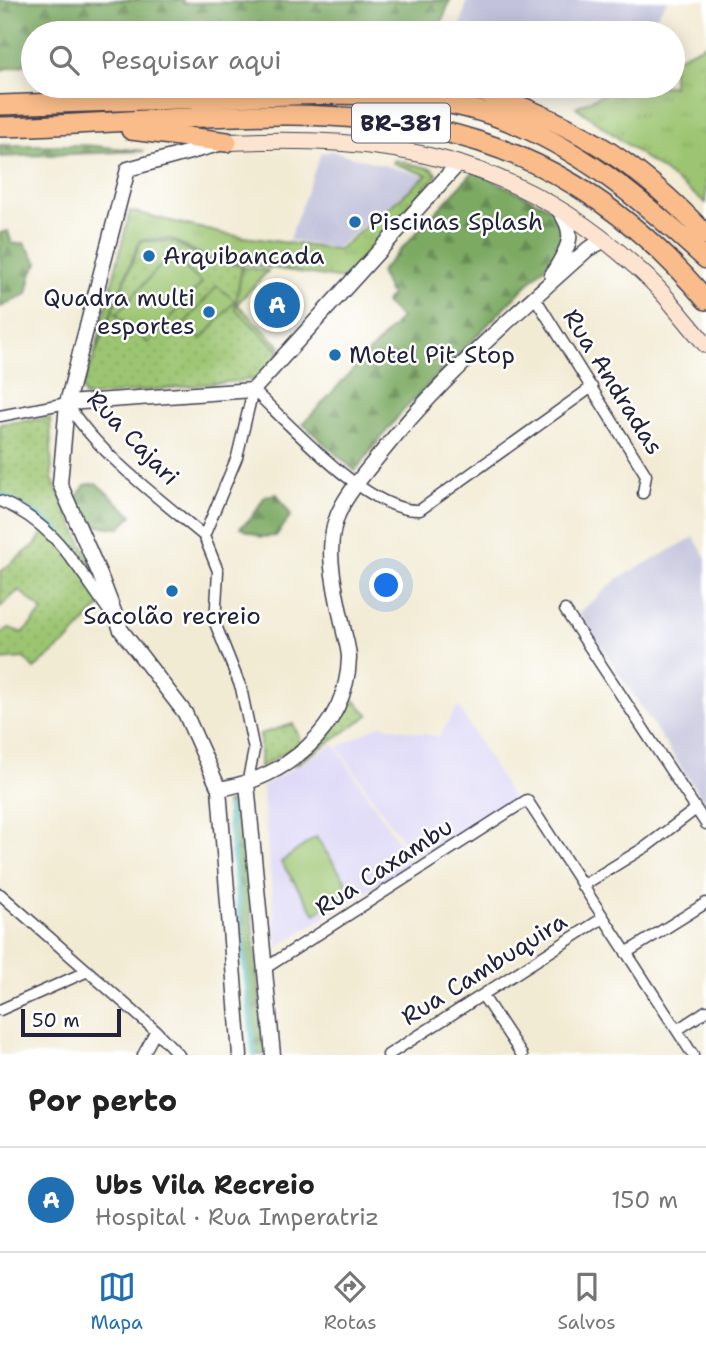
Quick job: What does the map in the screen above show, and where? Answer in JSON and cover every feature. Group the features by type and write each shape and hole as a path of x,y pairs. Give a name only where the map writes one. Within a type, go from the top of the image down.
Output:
{"highway":[{"path":"24,104 48,98"},
{"name":"BR-381","path":"0,105 202,98"},
{"name":"BR-381","path":"414,98 492,115 575,154 645,203 706,259"},
{"path":"499,98 530,109 629,163 669,195 706,235"},
{"name":"BR-381","path":"0,127 88,125 265,114 336,116 445,130 517,154 556,172 598,197 664,252 706,300"},
{"name":"BR-381","path":"88,125 226,142"}],"main road":[{"name":"BR-381","path":"226,142 303,139 389,146 458,164 517,185 605,240 660,291 706,345"}],"street":[{"name":"Rua Cajari","path":"204,536 143,485 76,418 67,403 128,169 226,142"},
{"path":"272,1055 247,784 253,769 252,740 241,688 215,623 218,571 204,536 237,457 253,390 458,164"},
{"path":"547,286 569,245 570,230 556,207"},
{"path":"219,789 247,784 284,767 307,749 322,732 343,688 349,656 329,548 335,519 356,484 445,380 534,296 588,249 605,240"},
{"name":"Rua Andradas","path":"534,296 646,475 643,493"},
{"path":"0,416 67,403 253,390 356,484 396,509 420,510 592,387"},
{"path":"67,403 60,484 100,575 115,619"},
{"path":"0,501 25,513 58,539 143,662 185,713 219,789 240,1055"},
{"path":"565,610 706,824"},
{"name":"Rua Caxambu","path":"264,969 527,800 582,886"},
{"path":"693,1055 582,886 639,851 696,809"},
{"path":"0,894 156,1031 179,1055"},
{"path":"626,953 706,903"},
{"name":"Rua Cambuquira","path":"388,1055 603,918"},
{"path":"0,1010 89,971"},
{"path":"483,996 522,1055"},
{"path":"677,1030 706,1011"},
{"path":"144,1055 156,1031"}],"shaded area":[{"path":"467,0 668,0 653,21 462,21"},
{"name":"Piscinas Splash","path":"332,151 424,176 336,248 289,240 321,153"},
{"path":"694,537 706,558 706,805 579,613 619,578"},
{"path":"458,706 514,801 417,862 338,747 380,725 439,737"},
{"path":"334,744 412,863 277,947 262,787"}],"green space":[{"path":"0,0 183,0 183,3 450,0 442,21 21,21 21,66 0,70"},
{"path":"706,44 706,203 576,107 595,98 685,98 685,54"},
{"path":"0,145 85,145 144,151 0,157"},
{"path":"395,160 432,169 437,175 343,279 208,258 171,239 140,240 94,356 130,211 224,234 338,250 427,175 393,163"},
{"path":"474,171 560,213 562,249 400,414 355,471 303,424 401,318 385,303 391,296 380,272"},
{"path":"8,231 12,244 24,243 38,263 32,272 27,294 1,307 0,233"},
{"path":"141,241 174,242 207,260 242,266 235,309 281,353 257,379 85,397 82,387"},
{"path":"170,255 202,283 148,343 116,315"},
{"path":"242,267 268,271 237,304 281,347 278,350 235,309"},
{"name":"Quadra multi esportes","path":"217,286 235,301 202,339 184,324"},
{"path":"50,418 52,479 107,598 69,640 34,669 24,658 0,660 0,634 9,628 23,633 43,611 19,590 0,607 0,572 36,544 45,528 0,502 0,424"},
{"path":"96,483 132,515 120,528 85,525 71,506 85,485"},
{"path":"277,494 291,515 276,536 261,537 240,528 252,517 265,496"},
{"path":"352,698 369,715 294,766 343,699"},
{"path":"293,724 299,737 298,745 260,767 260,734"},
{"path":"240,801 266,1055 254,1055 226,803"},
{"path":"316,837 351,889 315,914 281,862"}],"waterway":[{"path":"0,494 44,519 80,556"},
{"path":"228,807 254,1055"}],"place":[{"name":"Piscinas Splash","path":"355,222"},
{"name":"Arquibancada","path":"149,256"},
{"name":"Ubs Vila Recreio","path":"277,305"},
{"name":"Quadra multi esportes","path":"209,312"},
{"name":"Motel Pit Stop","path":"335,355"},
{"name":"Sacolão recreio","path":"172,591"}]}
